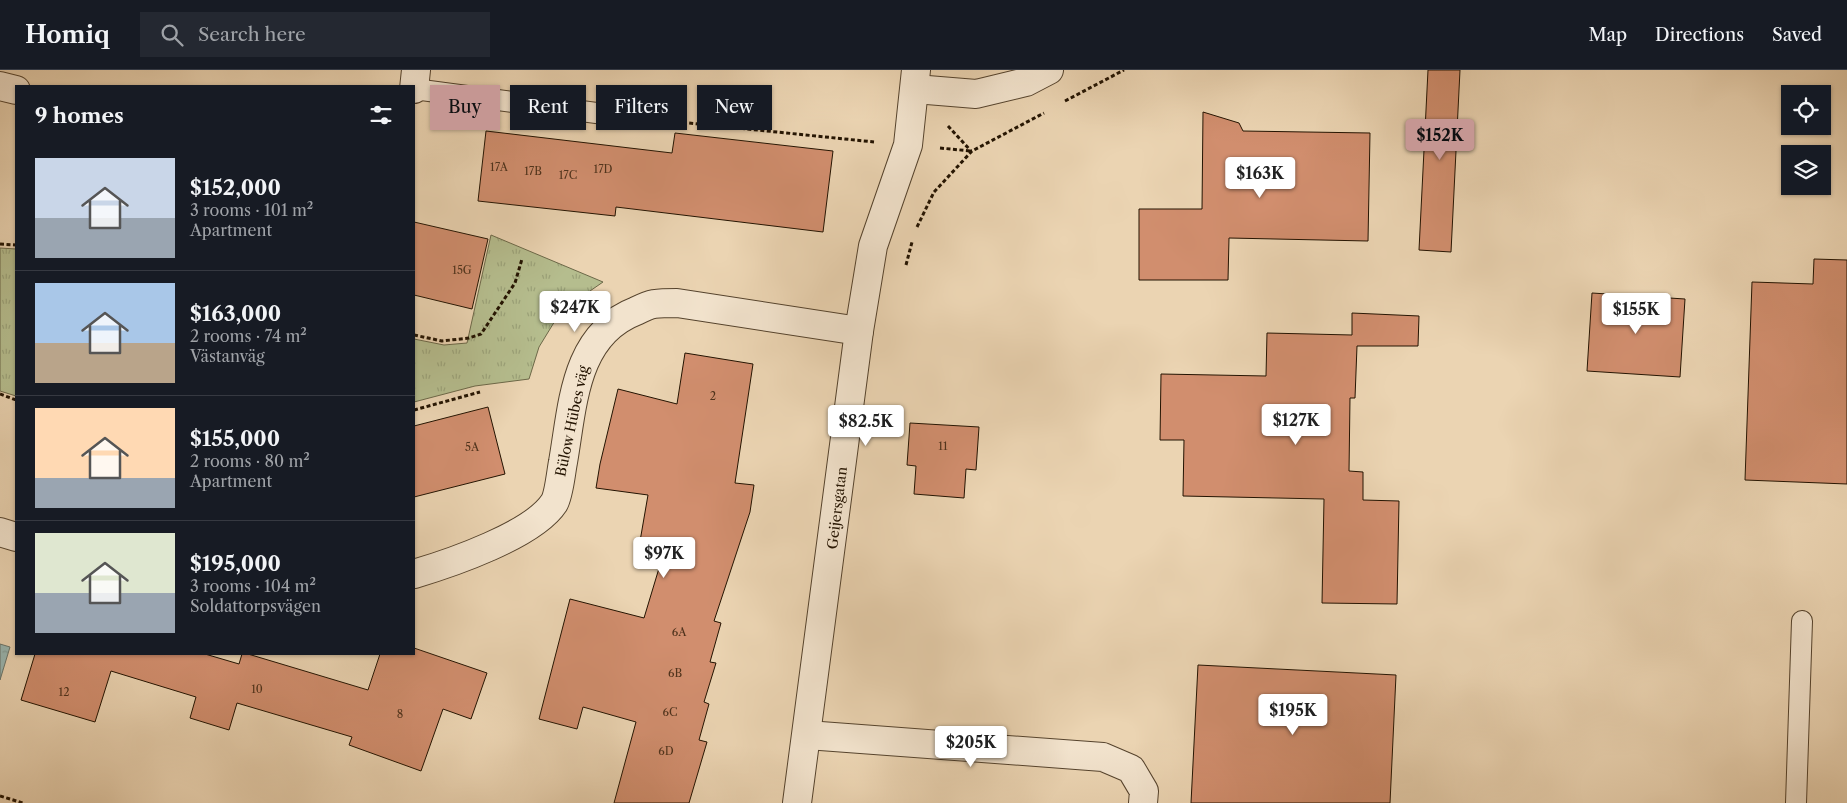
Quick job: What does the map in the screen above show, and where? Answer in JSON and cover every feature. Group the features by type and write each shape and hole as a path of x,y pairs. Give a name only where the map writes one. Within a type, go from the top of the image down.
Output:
{"street":[{"path":"414,85 416,70"},
{"path":"916,80 976,94 1026,82 1049,70"},
{"name":"Geijersgatan","path":"797,803 808,735 859,331 872,246 908,145 916,80"},
{"path":"0,86 15,90"},
{"name":"Bülow Hübes väg","path":"415,574 490,545 523,529 541,518 555,501 578,378 589,350 603,332 623,316 652,304 677,303 859,331"},
{"path":"0,532 15,538"},
{"path":"808,735 1103,757 1132,769 1144,791 1143,803"}],"lane":[{"path":"415,89 596,113"},
{"path":"1796,803 1802,621"}],"path":[{"path":"687,123 879,143"},
{"path":"914,232 934,192 972,151"},
{"path":"904,272 912,240"},
{"path":"0,244 15,245"},
{"path":"415,335 442,341 469,338 481,334 515,283 522,259"},
{"path":"415,410 480,392"},
{"path":"0,394 15,400"},
{"path":"0,796 23,803"}],"green space":[{"path":"491,235 603,282 561,311 539,347 529,379 475,386 415,402 415,339 444,345 467,343"},
{"path":"0,248 15,249 15,396 0,391"}],"water":[{"path":"0,644 10,647 0,680"}],"building":[{"path":"1428,70 1460,70 1451,252 1419,250"},
{"path":"1203,112 1239,123 1243,131 1370,133 1368,241 1229,238 1228,280 1139,280 1139,209 1202,209"},
{"path":"486,131 672,153 675,133 833,151 823,232 616,207 615,216 478,201"},
{"path":"415,222 488,239 472,309 415,295"},
{"path":"1814,259 1847,260 1847,484 1745,480 1752,282 1813,284"},
{"path":"1592,293 1685,299 1680,377 1587,371"},
{"path":"1352,313 1419,316 1418,346 1357,346 1355,398 1350,398 1349,471 1363,472 1363,500 1399,501 1397,604 1322,603 1324,499 1183,496 1184,440 1160,440 1161,374 1266,376 1267,333 1352,335"},
{"path":"685,353 753,364 735,483 754,485 750,512 714,621 721,623 710,662 716,663 704,702 709,704 699,740 707,742 689,803 614,803 636,722 583,707 577,729 539,719 570,599 644,618 663,555 639,547 648,495 596,488 618,389 677,404"},
{"path":"488,407 505,474 415,497 415,426"},
{"path":"910,423 979,427 976,470 966,469 964,498 914,494 916,466 907,465"},
{"path":"415,648 487,673 471,719 443,709 421,771 349,745 352,737 237,703 229,730 190,718 196,697 111,671 95,722 21,700 35,655 208,655 239,664 242,655 251,655 368,690 380,655 415,655"},
{"path":"1198,665 1396,675 1390,803 1191,803"}]}
